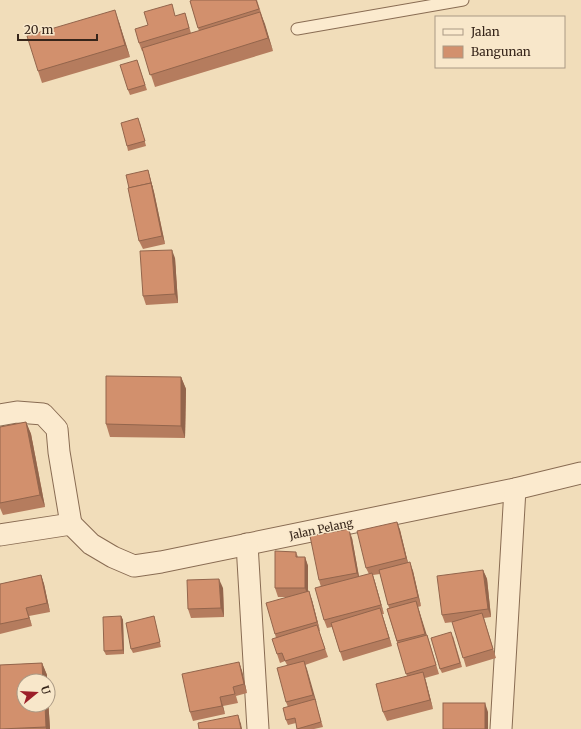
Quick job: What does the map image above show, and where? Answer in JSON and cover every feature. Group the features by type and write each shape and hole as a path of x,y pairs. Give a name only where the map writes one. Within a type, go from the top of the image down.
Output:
{"street":[{"path":"0,415 17,412 43,414 57,429 59,452 71,524 0,535"},
{"name":"Jalan Pelang","path":"71,524 91,544 113,557 134,566 160,562 515,489 581,473"},
{"path":"501,729 515,489"},
{"path":"247,544 258,729"}],"lane":[{"path":"297,29 463,0"}],"building":[{"path":"256,0 259,9 198,28 190,1"},
{"path":"172,4 175,16 185,13 189,28 139,43 135,29 148,25 144,12"},
{"path":"115,10 125,45 38,71 27,36"},
{"path":"260,12 268,38 150,75 142,48"},
{"path":"137,60 145,85 128,90 120,65"},
{"path":"138,118 145,141 127,146 121,123"},
{"path":"148,170 152,187 151,183 129,188 126,175"},
{"path":"151,183 162,236 139,241 128,188"},
{"path":"172,250 175,294 143,296 140,251"},
{"path":"106,376 181,377 181,426 106,424"},
{"path":"26,422 40,495 0,503 0,427"},
{"path":"397,522 406,558 366,568 357,531"},
{"path":"349,529 357,573 319,580 310,536"},
{"path":"275,551 296,552 296,557 305,557 305,588 275,588"},
{"path":"410,562 418,597 388,605 379,570"},
{"path":"483,570 488,609 442,615 437,576"},
{"path":"372,573 381,605 324,620 315,588"},
{"path":"41,575 47,603 26,608 29,618 0,624 0,584"},
{"path":"219,579 221,608 188,609 187,580"},
{"path":"309,591 317,622 275,634 266,603"},
{"path":"416,601 425,634 397,641 387,609"},
{"path":"380,608 389,638 340,652 331,623"},
{"path":"482,613 493,649 463,658 452,622"},
{"path":"121,616 123,650 104,651 103,617"},
{"path":"154,616 160,642 131,649 126,623"},
{"path":"317,625 325,649 285,661 282,653 277,654 272,639"},
{"path":"451,632 460,663 440,669 431,638"},
{"path":"427,635 436,665 406,674 397,643"},
{"path":"304,661 313,695 286,702 277,668"},
{"path":"239,662 244,684 233,687 235,694 220,697 222,706 190,712 182,674"},
{"path":"42,663 43,673 16,673 16,713 45,713 46,727 0,729 0,665"},
{"path":"423,672 430,700 383,712 376,684"},
{"path":"315,699 321,722 297,729 295,718 286,720 283,708"},
{"path":"443,703 485,703 485,729 443,729"},
{"path":"238,715 241,729 199,729 198,723"}]}
